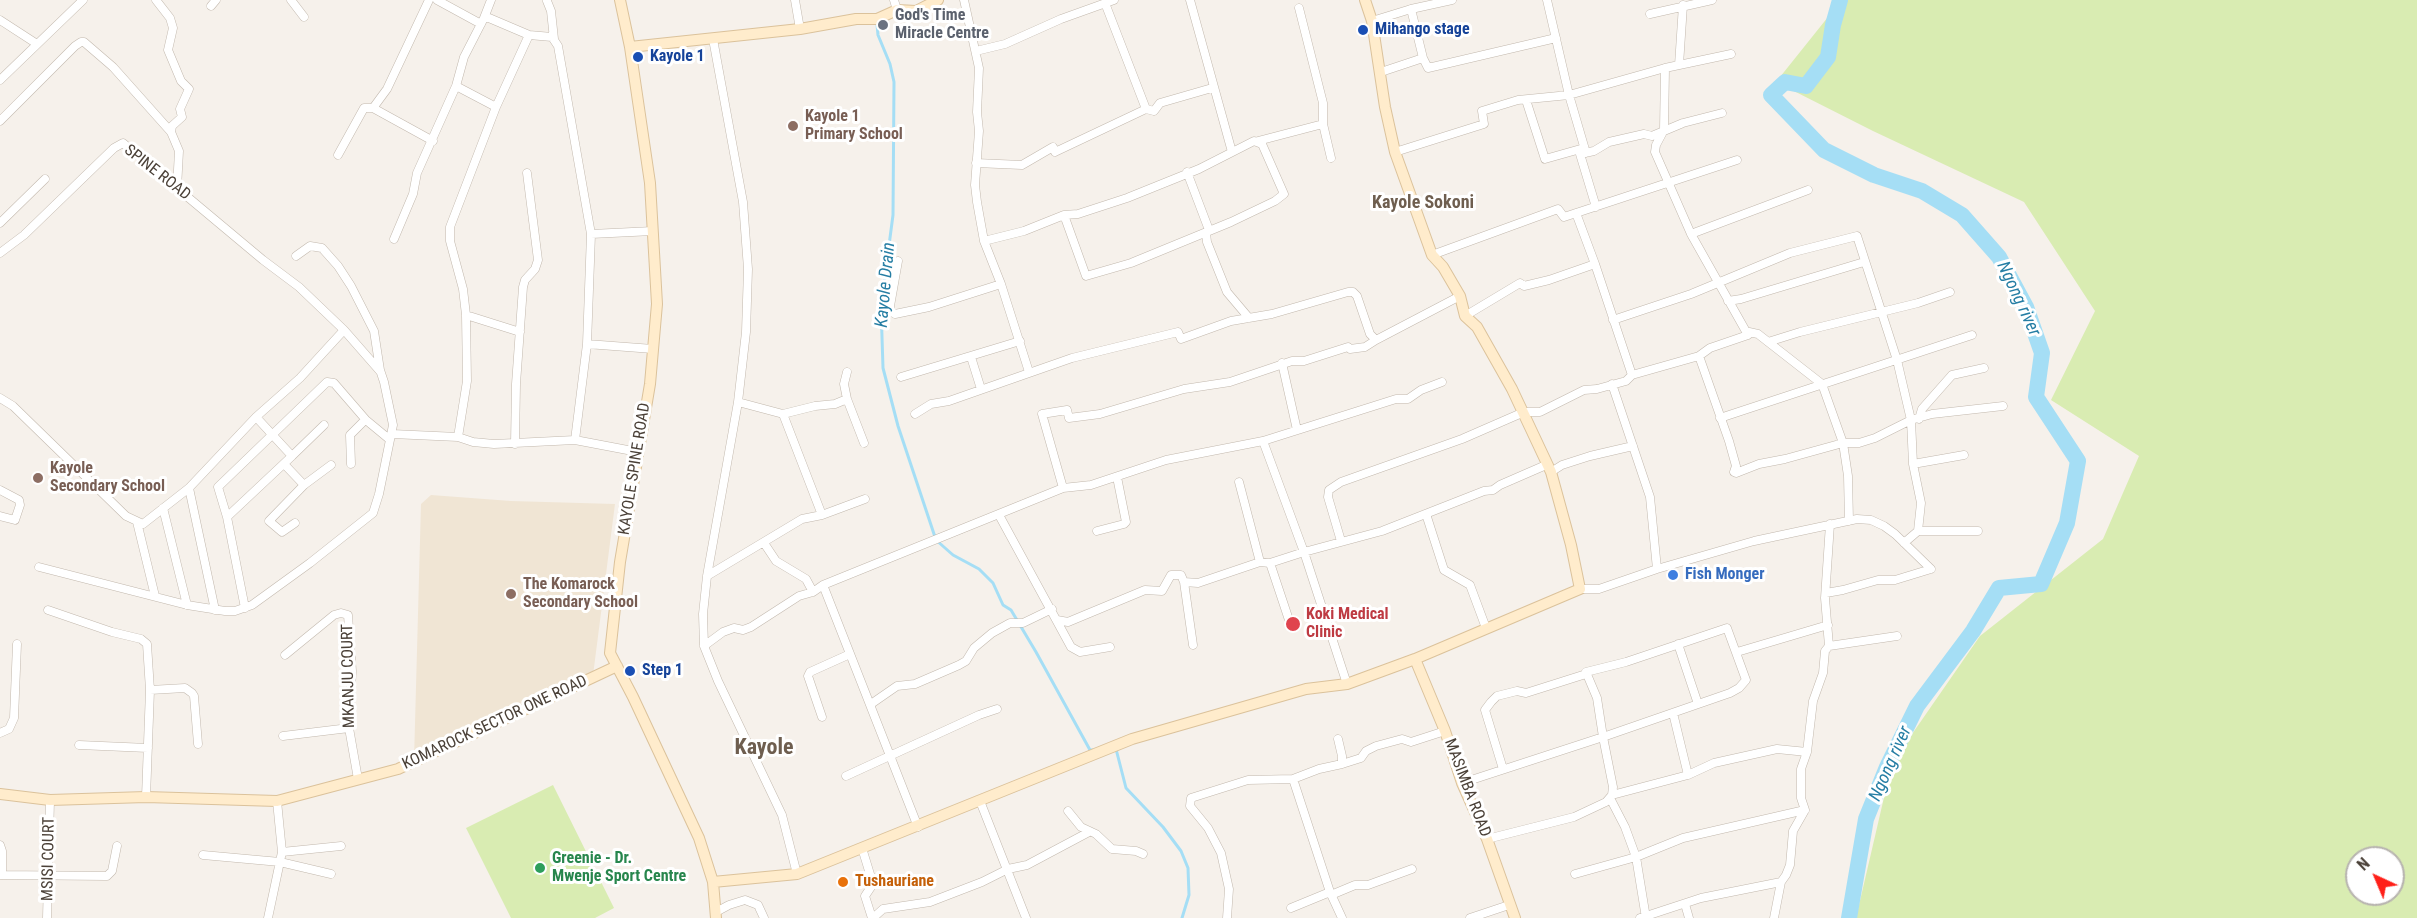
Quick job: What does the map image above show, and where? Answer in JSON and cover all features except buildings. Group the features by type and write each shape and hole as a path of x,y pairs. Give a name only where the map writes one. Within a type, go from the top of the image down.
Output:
{"street":[{"path":"0,80 83,0"},
{"path":"156,0 170,18 173,28 168,50 181,81 189,88 180,109 182,117 172,126 171,132"},
{"path":"291,0 304,17"},
{"path":"373,108 387,89 429,0"},
{"path":"437,0 483,21"},
{"path":"394,240 413,194 417,173 456,86 464,57 491,0"},
{"name":"KAYOLE SPINE ROAD","path":"621,0 651,183 657,304 650,384 638,452 610,653 699,838 713,882 716,915"},
{"path":"795,0 800,29"},
{"path":"630,47 800,29 856,19 877,19 895,5 916,10 938,0"},
{"path":"964,0 979,68 977,112 979,131 975,185 984,241 1002,284 1029,372"},
{"path":"976,51 1005,44 1061,19 1114,0"},
{"path":"1190,0 1212,88 1232,153"},
{"path":"1365,0 1372,21 1382,72 1385,107 1395,152 1432,255 1443,267 1460,296 1465,316 1476,327 1524,412 1548,469 1571,545 1580,589"},
{"path":"1372,21 1452,0"},
{"path":"1547,0 1569,95 1585,151"},
{"path":"1650,14 1708,0"},
{"path":"546,1 551,10 554,39 558,46 591,234 587,344 574,440"},
{"path":"1105,3 1146,109"},
{"path":"1679,65 1683,5"},
{"path":"1299,8 1323,103 1323,124 1331,158"},
{"path":"1411,9 1423,58 1428,68 1556,38"},
{"path":"483,21 489,18 529,35 548,36 554,39"},
{"path":"0,20 37,44"},
{"path":"458,437 467,381 466,315 463,289 450,241 450,227 496,107 529,35"},
{"path":"713,39 743,202 748,269 746,332 738,402 707,576 703,614 704,646 718,681 782,815 797,874"},
{"path":"0,121 81,42 113,67 171,132 179,151 177,188"},
{"path":"1395,152 1484,124 1482,111 1526,100 1569,95 1665,68 1731,54"},
{"path":"1382,72 1423,58"},
{"path":"1665,68 1664,130 1655,152 1690,234 1748,335"},
{"path":"456,86 496,107"},
{"path":"976,163 1022,165 1053,147 1055,152 1146,109 1154,111 1160,103 1212,88"},
{"path":"1526,100 1545,159 1585,151 1609,142 1644,134 1652,136 1704,116 1722,113"},
{"path":"338,154 364,108 373,108 433,141"},
{"path":"984,241 1005,237 1064,215 1078,214 1127,198 1232,153 1254,141 1323,124"},
{"path":"1064,215 1086,276 1131,263 1275,201 1284,194 1262,144 1258,141"},
{"name":"SPINE ROAD","path":"0,253 24,235 120,143 128,146 263,260 299,287 344,330 380,370"},
{"path":"1585,151 1579,157 1596,207"},
{"path":"1432,255 1558,209 1564,217 1737,160"},
{"path":"1187,172 1207,231 1207,243 1227,292 1249,318"},
{"path":"515,444 523,287 525,280 535,270 538,260 527,173"},
{"path":"0,223 45,179"},
{"path":"1690,234 1808,189"},
{"path":"1576,213 1632,375"},
{"path":"591,234 653,231"},
{"path":"1613,320 1718,284 1751,268 1790,254 1855,236 1858,238 1915,420 1913,464 1921,503 1918,531"},
{"path":"39,567 187,605 215,610 236,610 245,608 310,563 373,513 380,494 392,417 371,323 338,266 318,246 310,246 296,256"},
{"path":"898,261 890,306 890,311 895,314 929,307 1002,284"},
{"path":"1728,301 1864,262"},
{"path":"1465,316 1520,283 1524,286 1561,277 1595,264"},
{"path":"915,414 931,404 949,401 1029,372 1126,344 1178,332 1180,339 1231,321 1351,292 1357,296 1370,334 1376,340"},
{"path":"1768,342 1918,303 1950,292"},
{"path":"1063,488 1042,414 1067,410 1069,418 1100,414 1184,389 1230,382 1282,363 1322,356 1348,347 1350,349 1365,347 1460,296"},
{"path":"466,315 520,332"},
{"path":"0,398 13,406 126,516 143,524 189,488 256,417 300,378 344,330"},
{"path":"1341,542 1328,496 1329,490 1341,482 1462,439 1524,412 1540,412 1584,390 1626,381 1632,375 1700,356 1710,348 1748,335 1749,332 1754,332 1822,384 1843,443 1848,476 1849,521"},
{"path":"1720,418 1972,335"},
{"path":"901,377 1020,341"},
{"path":"587,344 653,349"},
{"path":"1700,356 1736,466 1734,472 1736,473 1758,464 1843,443 1875,438 1932,414 2002,406"},
{"path":"971,357 981,389"},
{"path":"1282,363 1296,430"},
{"path":"1915,420 1952,375 1984,368"},
{"path":"847,372 844,384 864,443"},
{"path":"245,608 227,517 218,486 327,382 334,383 366,420 390,436 458,437 473,442 515,444 574,440 638,452"},
{"path":"704,646 723,632 734,628 743,630 751,627 799,596 813,592 823,585 1063,488 1091,485 1166,460 1263,441 1396,399 1408,399 1421,390 1442,382"},
{"path":"1612,384 1650,497 1657,569"},
{"path":"738,402 783,414 815,406 835,404 848,399"},
{"path":"783,414 822,515"},
{"path":"256,417 292,456"},
{"path":"351,464 350,435 366,420"},
{"path":"227,517 285,465 324,425"},
{"path":"1263,441 1304,552 1347,684"},
{"path":"1184,582 1198,583 1260,562 1270,563 1382,531 1484,491 1493,490 1500,485 1590,456 1633,446"},
{"path":"1913,464 1964,455"},
{"path":"285,465 304,485"},
{"path":"295,523 282,532 269,521 304,485 331,465"},
{"path":"1096,531 1126,522 1117,477"},
{"path":"1239,482 1260,562"},
{"path":"189,488 215,610"},
{"path":"0,490 19,500 20,505 15,520 0,516"},
{"path":"707,576 802,519 822,515 865,499"},
{"path":"163,508 187,605"},
{"path":"1426,514 1444,570 1470,585 1486,628"},
{"path":"999,515 1075,651 1110,647"},
{"path":"713,882 797,874 1132,739 1306,689 1347,684 1415,659 1580,589 1599,589 1657,569 1754,542 1830,524 1870,520 1884,526 1931,569 1895,580 1878,580 1826,593"},
{"path":"137,522 155,596"},
{"path":"1774,918 1781,882 1790,865 1794,831 1805,810 1800,789 1801,769 1807,752 1813,702 1823,673 1825,651 1828,646 1826,593 1830,524"},
{"path":"1904,543 1918,531 1978,531"},
{"path":"764,543 777,561 806,579 813,592"},
{"path":"1270,563 1289,620"},
{"path":"1057,620 1068,622 1145,590 1162,591 1171,575 1181,574 1193,645"},
{"path":"823,585 918,827"},
{"path":"871,704 897,686 915,684 966,661 974,648 992,633 1010,623 1023,623 1052,609"},
{"path":"48,610 112,632 141,639 149,649 150,690 146,797"},
{"name":"MKANJU COURT","path":"285,654 334,615 341,613 348,615 352,672 349,728 358,779"},
{"path":"1737,652 1828,625"},
{"path":"1462,783 1673,713 1739,688 1746,680 1727,628 1626,662 1589,670 1587,674 1526,693 1517,691 1497,696 1485,710 1503,769"},
{"path":"1828,646 1897,636"},
{"path":"0,733 9,729 14,718 17,644"},
{"path":"1678,644 1698,704"},
{"path":"822,717 808,676 810,672 850,654"},
{"name":"MASIMBA ROAD","path":"1415,659 1445,731 1462,783 1487,839 1515,918"},
{"name":"KOMAROCK SECTOR ONE ROAD","path":"0,794 50,800 146,797 277,801 398,769 421,760 617,666"},
{"path":"1487,839 1574,818 1606,802 1611,796 1613,787 1597,698 1587,674"},
{"path":"150,690 185,688 192,693 198,744"},
{"path":"846,776 997,709"},
{"path":"1673,713 1688,775"},
{"path":"283,736 349,728"},
{"path":"1227,918 1229,889 1221,853 1208,828 1190,806 1191,798 1248,780 1293,778 1361,758 1366,751 1376,746 1402,739 1411,742 1445,731"},
{"path":"1338,739 1342,764"},
{"path":"79,745 148,748"},
{"path":"1611,796 1688,775 1714,764 1777,749 1807,752"},
{"path":"1293,778 1331,893 1342,918"},
{"path":"1611,796 1636,857 1644,917 1701,898 1781,882"},
{"name":"MSISI COURT","path":"47,918 50,800"},
{"path":"268,918 282,852 277,801"},
{"path":"980,801 1026,918"},
{"path":"1575,874 1636,857 1683,838 1805,810"},
{"path":"1068,811 1078,825 1096,834 1112,849 1136,851 1143,854"},
{"path":"862,848 873,884 865,896 873,918 883,909 930,902 982,882 1008,868 1027,865 1089,832"},
{"path":"0,845 1,875 107,876 112,871 117,846"},
{"path":"282,852 341,846"},
{"path":"203,855 280,862 331,874"},
{"path":"1291,908 1355,885 1368,885 1412,869"},
{"path":"716,915 729,905 745,900 758,905 764,918"},
{"path":"1685,904 1689,918"},
{"path":"1470,918 1509,905"}],"shaded area":[{"name":"The Komarock Secondary School","path":"431,495 511,501 615,504 592,683 414,760 421,504"}],"green space":[{"path":"1836,0 2417,0 2417,918 1856,918 1892,763 1980,636 2103,539 2139,456 2051,400 2095,311 2024,202 1873,131 1776,82 1836,7"},
{"name":"Greenie - Dr. Mwenje Sport Centre","path":"553,785 614,908 595,918 511,918 466,828"}],"waterway":[{"name":"Ngong river","path":"1840,0 1828,57 1806,86 1785,82 1771,95 1824,150 1874,175 1922,191 1962,215 1999,257 2026,307 2042,353 2036,397 2078,461 2067,523 2041,584 1999,588 1973,631 1917,706 1887,767 1866,819 1849,918"},
{"name":"Kayole Drain","path":"877,24 878,35 890,64 894,82 893,215 881,306 883,368 898,426 936,540 953,555 979,569 993,583 1003,605 1011,610 1090,750 1093,750"},
{"path":"1116,749 1126,788 1163,827 1181,851 1188,868 1189,895 1182,918"}],"place":[{"name":"God's Time Miracle Centre","path":"883,25"},
{"name":"Mihango stage","path":"1363,30"},
{"name":"Kayole 1","path":"638,57"},
{"name":"Kayole 1 Primary School","path":"793,126"},
{"name":"Kayole Secondary School","path":"38,478"},
{"name":"Fish Monger","path":"1673,575"},
{"name":"The Komarock Secondary School","path":"511,594"},
{"name":"Koki Medical Clinic","path":"1293,624"},
{"name":"Step 1","path":"630,671"},
{"name":"Greenie - Dr. Mwenje Sport Centre","path":"540,868"},
{"name":"Tushauriane","path":"843,882"}],"district":[{"name":"Kayole Sokoni","path":"1423,203"},
{"name":"Kayole","path":"764,748"}]}
